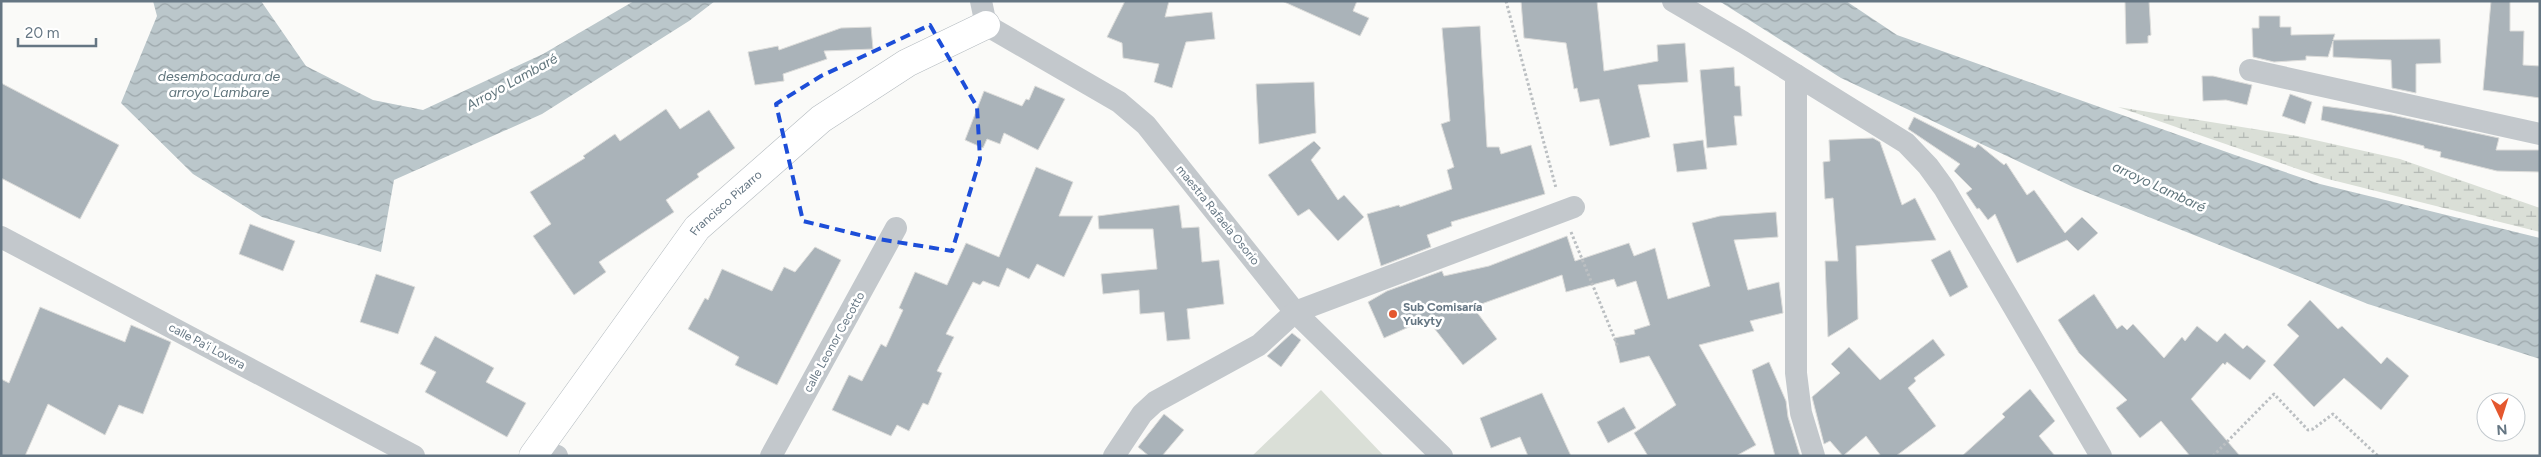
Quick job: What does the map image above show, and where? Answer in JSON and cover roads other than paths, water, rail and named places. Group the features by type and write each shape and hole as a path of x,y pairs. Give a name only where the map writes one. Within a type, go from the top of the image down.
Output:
{"street":[{"path":"1673,1 1906,143 1928,166 1944,188 2101,456"},
{"name":"maestra Rafaela Osorio","path":"984,13 1119,102 1146,125 1296,312 1442,456"},
{"name":"Francisco Pizarro","path":"542,454 697,228 821,119 984,13"},
{"path":"2250,70 2540,134"},
{"path":"1796,75 1796,373 1801,414 1814,456"},
{"path":"1114,456 1142,414 1156,402 1259,345 1296,312 1568,209"},
{"name":"calle Leonor Cecotto","path":"771,456 896,228"},
{"name":"calle Pa'i Lovera","path":"1,237 414,456"}],"water":[{"name":"desembocadura de arroyo Lambare","path":"153,1 261,1 306,66 373,100 423,110 543,54 634,1 715,1 689,21 542,114 394,180 381,252 262,217 193,174 121,103 157,16"},
{"name":"arroyo Lambaré","path":"1719,1 1846,1 1897,35 2235,155 2320,184 2540,238 2540,359 2368,304 2073,187 1841,78"}],"place":[{"name":"Sub Comisaría Yukyty","path":"1393,314"}],"water label":[{"name":"Arroyo Lambaré","path":"512,82"}]}
